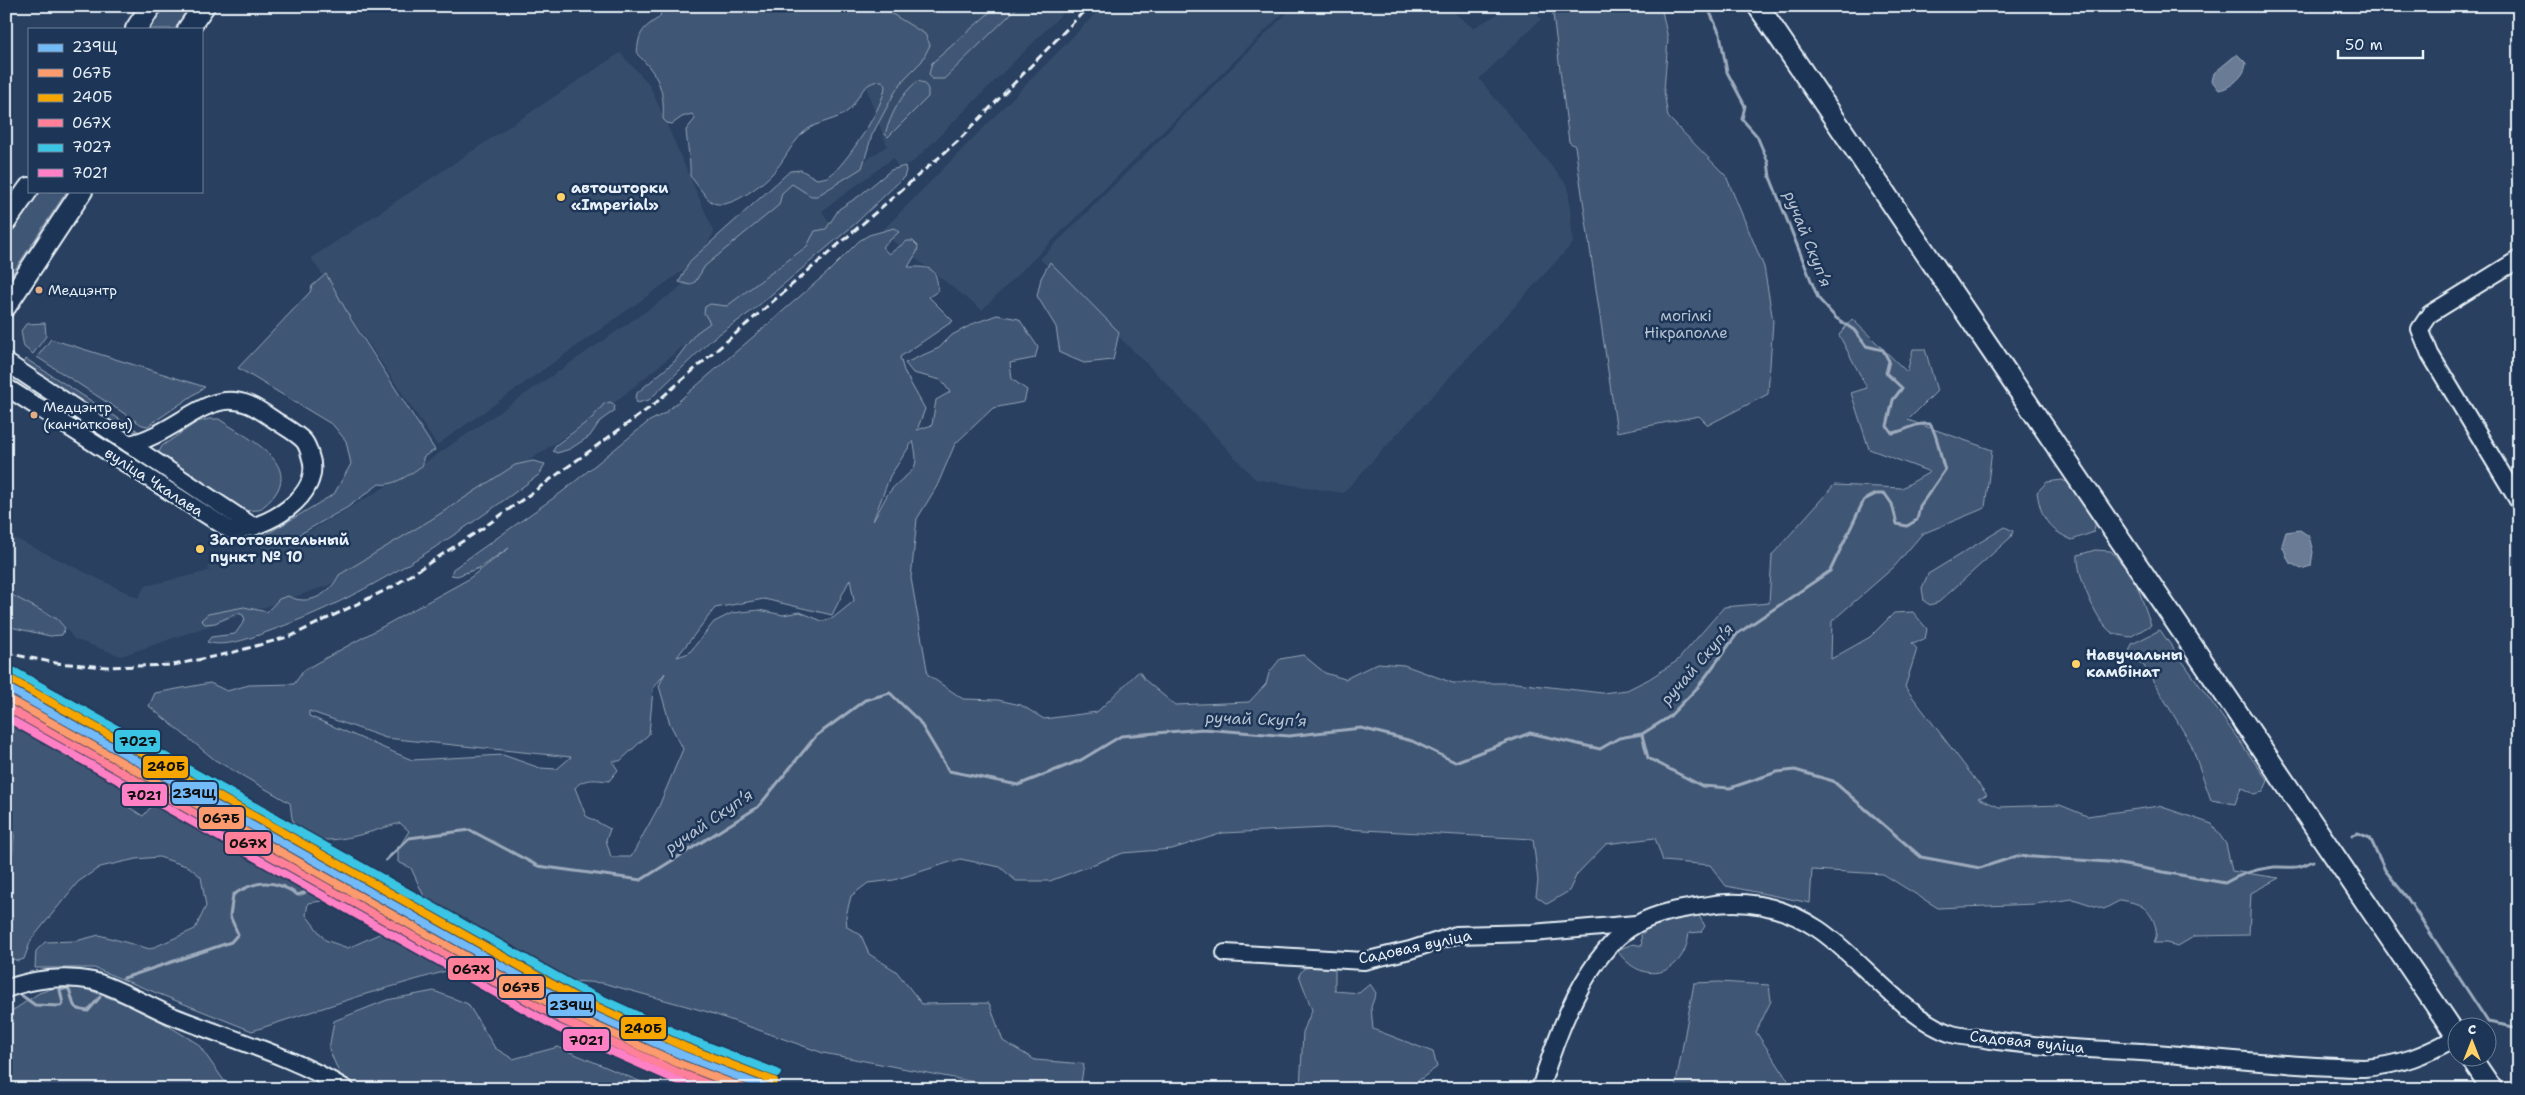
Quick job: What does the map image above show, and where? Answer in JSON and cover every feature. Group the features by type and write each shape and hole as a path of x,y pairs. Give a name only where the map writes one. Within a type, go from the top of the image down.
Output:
{"main road":[{"path":"137,28 151,6"},
{"path":"189,28 204,6"},
{"path":"1758,6 2448,1025"},
{"path":"6,221 28,189"},
{"path":"6,306 81,192"},
{"path":"2478,1068 2492,1089"}],"street":[{"path":"2519,259 2430,314 2420,329 2430,354 2519,502"},
{"name":"вуліца Чкалава","path":"6,362 254,527"},
{"name":"вуліца Чкалава","path":"6,387 230,530 245,530 254,527 293,504 311,484 313,463 305,442 251,404 226,401 211,404 163,432 129,444"},
{"name":"Садовая вуліца","path":"1225,953 1364,961 1410,950 1456,935 1532,933 1636,924 1678,910 1714,903 1743,902 1766,906 1790,914 1817,928 1847,951 1872,976 1930,1023 1951,1034 2013,1044 2364,1068 2388,1066 2424,1055 2448,1043"},
{"name":"Садовая вуліца","path":"1540,1089 1562,1022 1584,981 1602,955 1636,924"},
{"path":"6,989 54,979 94,981 172,1016 318,1072 346,1089"}],"shaded area":[{"path":"837,6 1070,6 913,162 898,167 893,158 822,211 830,225 614,403 434,525 329,585 121,656 74,639 61,622 6,595 6,534 138,598 145,586 209,571 208,566 221,563 223,567 264,554 263,547 282,541 286,545 419,467 674,292 782,199 779,190 794,179 810,198 887,146"},
{"path":"1103,6 1290,6 982,310 881,232"},
{"path":"1294,6 1446,6 1473,28 1507,9 1530,6 1541,19 1479,79 1568,186 1573,243 1343,493 1255,479 1165,382 1040,259"},
{"path":"620,53 649,84 714,232 698,260 437,445 311,258"},
{"path":"2237,54 2246,63 2241,76 2233,84 2219,90 2212,81 2214,73"},
{"path":"2300,530 2309,536 2313,552 2311,566 2301,569 2289,562 2282,545 2286,532"}],"green space":[{"path":"159,6 190,6 176,28 145,28"},
{"path":"662,6 879,6 925,34 930,45 922,61 905,78 895,92 872,135 862,168 817,196 811,196 792,184 782,193 779,205 705,266 695,282 690,285 679,282 690,261 790,171 801,170 817,179 828,177 836,170 854,148 872,120 885,86 882,81 870,84 844,114 809,128 795,142 776,170 751,191 726,204 712,202 690,176 686,130 695,119 692,114 682,117 672,124 667,123 663,119 663,99 659,83 637,54 642,31 660,17"},
{"path":"997,6 1019,6 944,79 932,79 929,74 932,63"},
{"name":"могілкі Нікраполле","path":"1552,6 1661,6 1668,39 1664,91 1668,117 1726,176 1764,267 1773,321 1768,394 1708,425 1699,416 1617,432 1575,146 1569,142"},
{"path":"918,81 924,83 928,89 928,97 888,137 885,134 897,105"},
{"path":"905,166 904,177 856,223 752,311 712,339 649,400 637,403 635,397 638,392 674,362 696,333 710,323 704,313 705,307 710,304 727,306 807,246 815,231 826,229 839,209 859,196 891,170"},
{"path":"35,192 66,192 6,283 6,236"},
{"path":"894,228 899,232 882,247 889,254 907,241 913,241 918,246 917,252 908,267 922,267 934,272 938,291 929,297 953,321 900,357 904,371 925,409 917,430 932,425 936,400 950,392 941,380 913,373 905,363 939,348 952,335 975,323 997,315 1019,319 1038,347 1035,358 1010,363 1012,379 1027,390 1024,402 993,408 955,444 937,486 917,519 911,578 928,675 963,699 998,700 1021,705 1044,719 1097,712 1139,671 1145,680 1175,705 1249,702 1266,684 1269,673 1280,659 1303,655 1325,673 1345,679 1378,663 1404,665 1453,683 1516,683 1602,693 1627,690 1649,679 1677,661 1724,607 1769,603 1772,555 1834,485 1902,488 1930,472 1869,449 1851,393 1867,388 1839,335 1852,319 1907,372 1913,349 1925,349 1937,391 1908,420 1992,450 1985,508 1922,534 1894,567 1832,621 1831,659 1870,637 1894,613 1913,612 1927,629 1925,639 1912,643 1917,649 1905,687 1987,795 1978,798 1999,807 2060,805 2087,816 2159,806 2212,824 2226,844 2232,871 2279,878 2251,893 2249,935 2195,936 2178,946 2154,943 2156,938 2155,926 2147,910 2127,901 2121,900 2104,909 2073,899 2035,904 1938,908 1883,874 1812,870 1810,903 1726,886 1710,865 1663,861 1655,838 1606,844 1577,874 1569,891 1547,904 1536,896 1538,881 1533,839 1326,828 1223,833 1172,849 1123,853 1050,881 1016,881 1000,867 960,859 894,880 868,883 851,896 846,916 847,927 861,935 869,954 896,971 922,1004 989,1003 1003,1041 1035,1060 1084,1064 1080,1089 1011,1089 823,1053 708,1012 603,983 572,981 529,956 428,905 411,868 398,862 398,849 409,831 400,823 340,839 324,840 310,837 299,831 292,818 290,803 215,760 149,706 155,693 210,683 227,691 249,685 294,684 304,670 467,580 509,548 479,568 457,576 451,575 453,569 562,492 648,422 665,413 827,273 859,241 869,235","holes":["913,441 915,466 888,493 873,521 890,476","850,579 854,601 833,618 822,621 800,612 783,615 759,610 732,613 714,622 689,653 677,657 715,608 764,599 832,615","665,673 659,686 670,724 683,749 659,806 631,857 611,857 606,840 610,829 586,816 575,788 578,784 586,781 609,781 618,770 612,761 620,761 649,734 653,689","309,711 386,738 571,757 557,769 540,768 503,755 412,760 309,716"]},
{"path":"1050,262 1119,332 1113,360 1084,363 1060,353 1056,327 1037,296 1041,278"},
{"path":"326,274 352,321 435,450 423,457 423,465 402,479 379,484 348,507 286,542 283,538 261,546 259,539 334,494 351,464 346,441 333,425 238,368 310,292 312,286"},
{"path":"45,323 46,336 33,354 24,347 21,331 26,324"},
{"path":"51,339 205,387 148,426 142,425 37,357"},
{"path":"26,359 138,431 127,432 24,364"},
{"path":"610,402 615,405 614,411 600,421 590,436 570,449 557,453 553,451 556,445 592,418 604,404"},
{"path":"219,419 256,443 275,460 280,471 281,481 274,496 259,510 240,511 160,457 159,452 162,446 197,422"},
{"path":"533,461 545,464 540,474 443,542 375,583 304,618 261,634 229,643 214,644 207,642 211,637 235,634 245,620 243,615 238,613 215,623 205,624 201,620 208,614 244,607 267,612 279,599 288,596 304,600 318,597 330,588 339,575 432,519 515,465"},
{"path":"2062,480 2074,485 2096,519 2094,532 2072,540 2057,532 2047,522 2041,509 2037,492 2047,482"},
{"path":"2005,527 2013,531 2011,537 1939,602 1930,605 1924,601 1922,588 1928,574"},
{"path":"2095,550 2111,551 2135,579 2151,625 2130,637 2111,632 2099,618 2088,596 2080,573 2078,555"},
{"path":"6,592 57,619 65,628 62,635 50,636 6,626"},
{"path":"2160,630 2268,781 2263,792 2254,794 2241,787 2235,804 2211,800 2191,744 2144,666 2128,654 2132,644"},
{"path":"6,713 28,726 46,724 129,774 126,791 127,806 143,816 150,808 155,795 168,790 266,850 274,867 304,872 327,889 329,900 308,903 306,915 325,940 348,948 388,930 404,932 440,948 446,971 366,994 252,1031 94,968 35,968 36,951 45,942 76,941 99,935 150,949 195,929 206,906 201,877 189,867 159,857 136,859 100,867 78,882 31,940 24,959 18,961 8,957 6,950 6,865 13,852 14,835 6,812"},
{"path":"1699,916 1705,926 1701,932 1689,933 1685,948 1679,959 1670,967 1660,972 1638,969 1627,962 1617,950 1633,944 1642,946 1641,935 1660,923"},
{"path":"1329,966 1335,968 1335,991 1359,993 1370,984 1376,993 1371,1007 1373,1029 1433,1052 1437,1067 1418,1081 1417,1089 1300,1089 1303,1032 1312,1010 1299,975 1304,968"},
{"path":"1719,982 1769,985 1771,1001 1756,1032 1788,1080 1779,1089 1675,1089 1694,983"},
{"path":"70,983 144,1011 198,1044 230,1089 6,1089 6,1015 39,993"},
{"path":"434,991 468,1004 495,1048 513,1059 558,1047 658,1089 361,1089 340,1075 329,1049 334,1021 387,1000"}],"waterway":[{"name":"ручай Скупʼя","path":"386,860 409,838 470,830 538,866 641,880 758,807 816,736 865,700 890,693 919,721 949,771 1018,785 1081,760 1121,736 1203,729 1289,736 1361,728 1412,741 1455,762 1530,733 1600,749 1619,738 1642,734 1669,717 1698,687 1737,634 1830,571 1864,500 1876,494 1885,494 1892,504 1897,524 1907,526 1917,520 1920,506 1945,470 1930,424 1920,424 1892,433 1887,426 1893,400 1902,388 1886,373 1889,361 1883,350 1866,346 1854,330 1836,318 1818,298 1770,177 1768,162 1757,136 1742,119 1745,106 1727,72 1720,34 1707,6"},
{"path":"1642,735 1648,758 1702,786 1730,788 1777,772 1795,770 1833,781 1921,857 1980,868 2017,856 2108,862 2225,883 2255,871 2274,867 2297,867 2313,861"},
{"path":"2352,835 2358,833 2370,838 2385,870 2408,899 2488,1022 2519,1028"},
{"name":"ручай Скупʼя","path":"124,978 231,942 238,934 230,916 233,895 241,890 266,883 281,886 298,895 327,884"},
{"name":"ручай Скупʼя","path":"17,992 35,1005 60,1006 63,1004 60,990 68,988 75,1006 81,1010 88,1011 100,997"},
{"name":"ручай Скупʼя","path":"6,1018 8,1017 8,1001 11,994"}],"railway":[{"path":"6,653 56,663 108,667 173,665 231,653 291,636 392,587 483,528 652,406 958,141 1089,6"}],"transit line":[{"name":"7027","path":"15,672 579,989 689,1039 777,1073"},
{"name":"240Б","path":"10,679 575,997 685,1047 774,1081"},
{"name":"239Щ","path":"6,687 571,1005 682,1055 770,1089"},
{"name":"067Б","path":"6,697 567,1013 678,1063 746,1089"},
{"name":"067Х","path":"6,707 562,1020 675,1071 721,1089"},
{"name":"7021","path":"6,717 558,1028 697,1089"}],"place":[{"name":"автошторки «Imperial»","path":"561,197"},
{"name":"Медцэнтр","path":"39,290"},
{"name":"Медцэнтр (канчатковы)","path":"34,415"},
{"name":"Заготовительный пункт № 10","path":"200,549"},
{"name":"Навучальны камбінат","path":"2076,664"}]}
